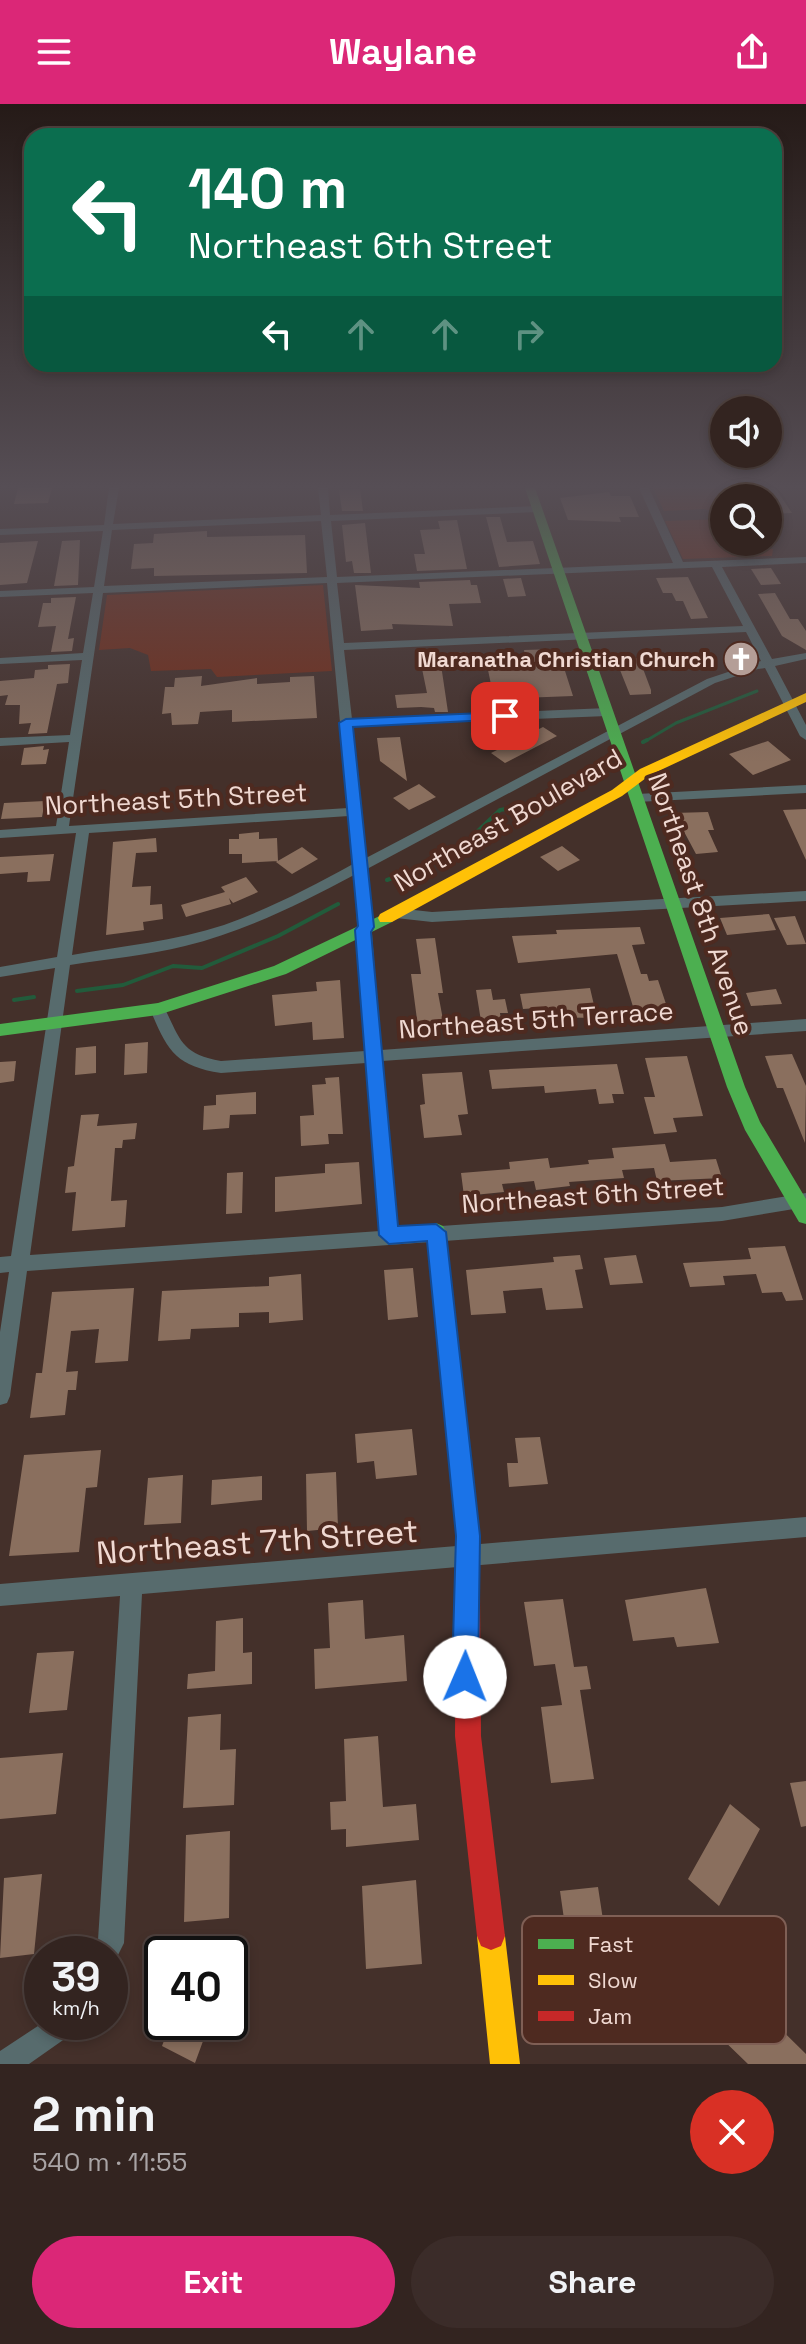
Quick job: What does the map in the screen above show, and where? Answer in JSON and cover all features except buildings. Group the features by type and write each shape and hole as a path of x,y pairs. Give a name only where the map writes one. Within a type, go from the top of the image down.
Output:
{"street":[{"path":"62,830 100,579"},
{"path":"0,594 346,579"},
{"name":"Northeast 8th Avenue","path":"561,579 752,1125 803,1206"},
{"path":"724,579 767,663 798,701 806,736"},
{"path":"333,580 389,1235"},
{"path":"338,647 749,629"},
{"path":"0,661 88,656"},
{"name":"Northeast Boulevard","path":"0,972 153,948 229,928 291,903 359,864 711,681 767,663 806,656"},
{"name":"Northeast Boulevard","path":"0,1030 158,1009 280,970 396,913 617,793 634,790 706,741 798,701"},
{"path":"346,723 607,712"},
{"path":"0,742 75,738"},
{"path":"634,790 806,789"},
{"name":"Northeast 5th Street","path":"0,834 354,812"},
{"path":"0,1396 83,829"},
{"path":"396,913 432,917 806,896"},
{"name":"Northeast 5th Terrace","path":"158,1009 176,1052 198,1064 221,1067 806,1025"},
{"name":"Northeast 6th Street","path":"0,1265 803,1206"},
{"path":"436,1232 468,1558 468,1736 505,2064"},
{"name":"Northeast 7th Street","path":"0,1595 468,1558 806,1527"},
{"path":"111,1936 132,1585"},
{"path":"5,2064 42,2040"}],"shaded area":[{"path":"323,585 332,671 217,677 211,669 151,671 148,655 130,648 99,650 107,595"}],"waterway":[{"path":"644,742 676,723 757,691"},
{"path":"643,742 647,740"},
{"path":"387,880 429,865 460,848 500,810 533,804 601,769"},
{"path":"77,991 123,985 173,966 202,968 278,936 338,904"},
{"path":"14,1000 34,997"}],"traffic: fast":[{"path":"561,579 736,1087 752,1125 806,1216"},
{"path":"0,1030 158,1009 280,970 386,918"},
{"path":"436,1232 468,1536 468,1593"}],"traffic: slow":[{"path":"386,918 617,793 645,772 806,697"},
{"path":"491,1936 505,2064"}],"traffic: jam":[{"path":"468,1593 468,1736 491,1936"}],"place":[{"name":"Maranatha Christian Church","path":"741,659"}],"route":[{"path":"465,1677 468,1536 436,1232 389,1235 363,930 366,927 346,723 505,716"}]}
